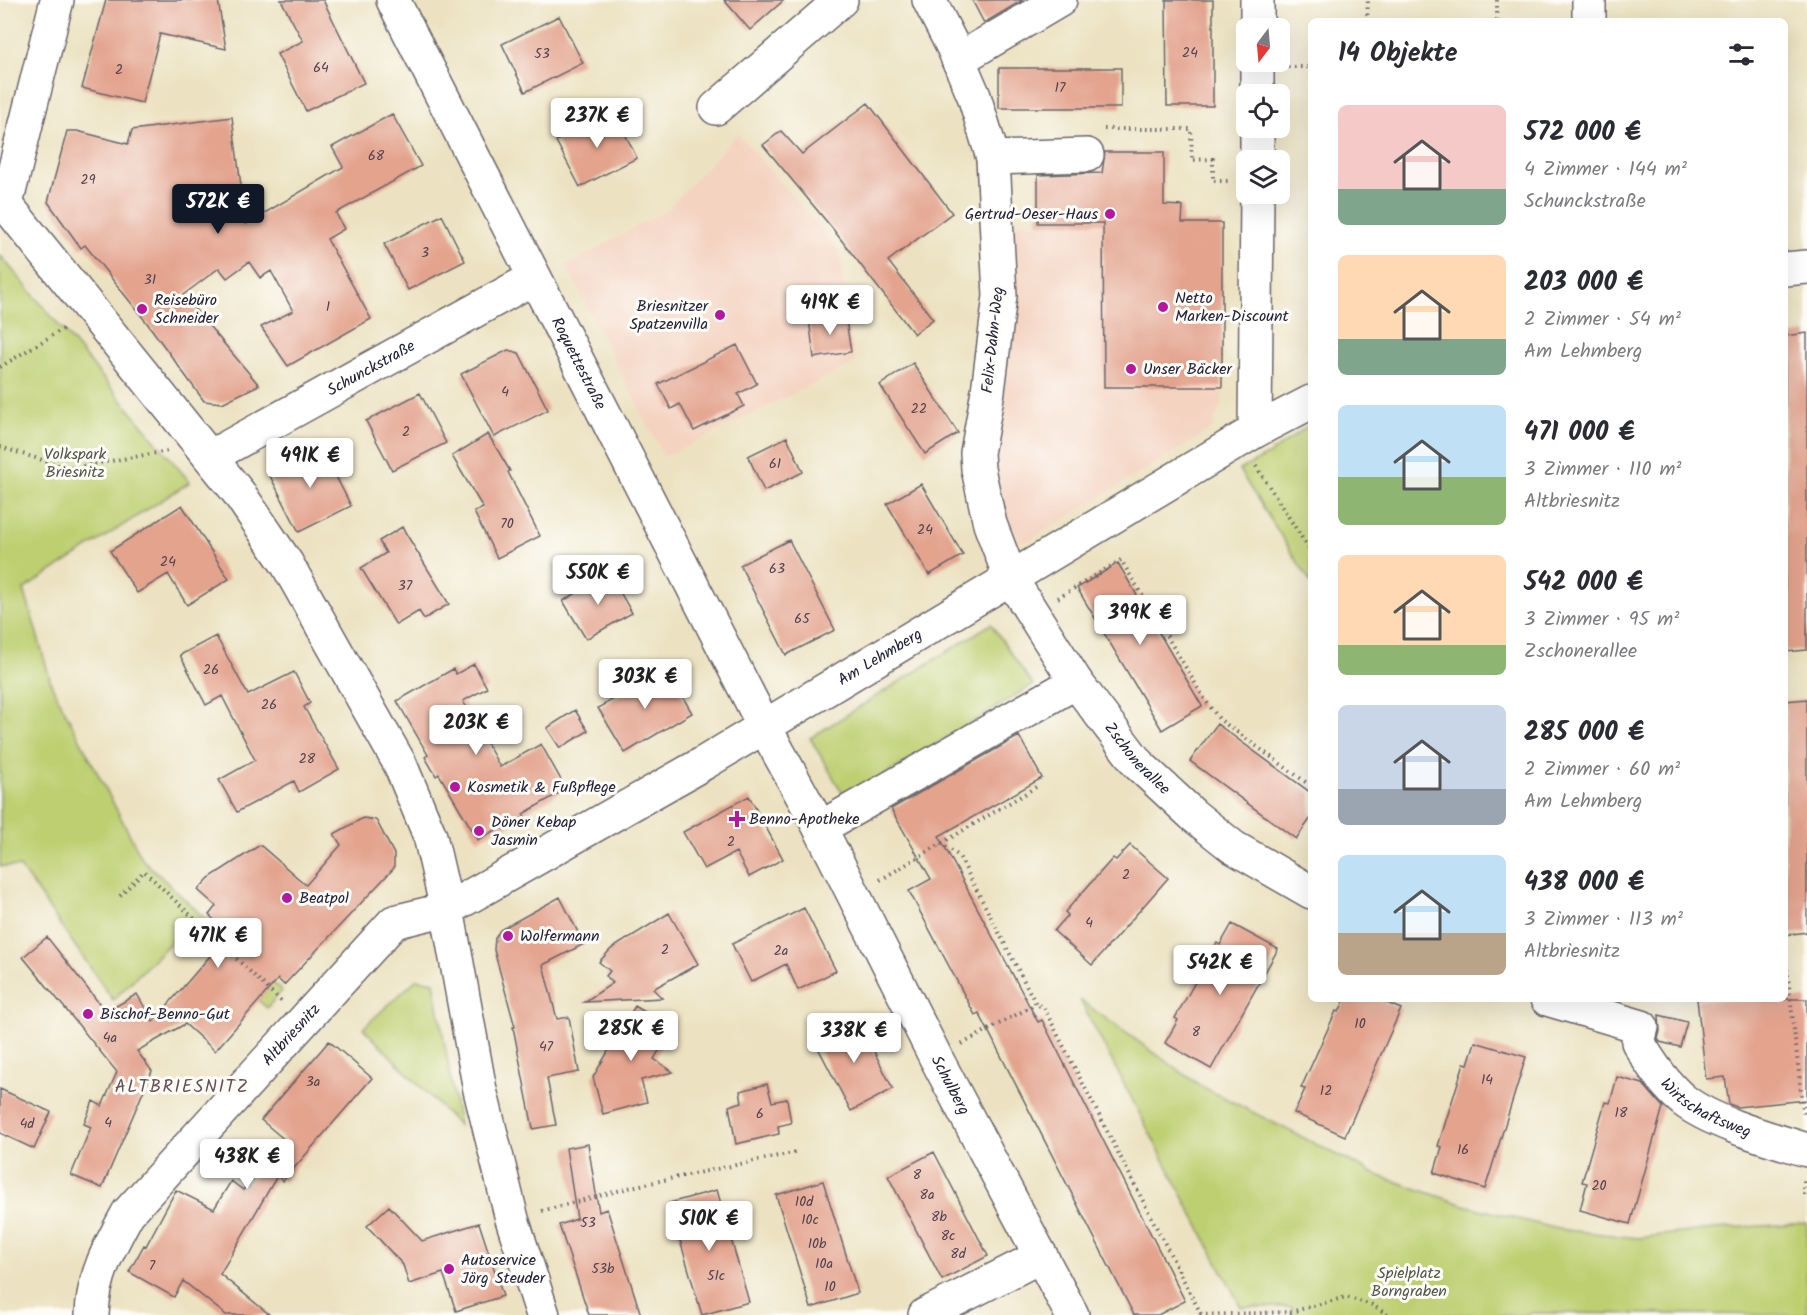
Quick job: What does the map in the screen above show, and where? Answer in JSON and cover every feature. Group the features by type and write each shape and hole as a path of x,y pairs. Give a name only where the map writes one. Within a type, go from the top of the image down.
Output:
{"street":[{"path":"57,0 3,201 238,492 287,564 400,764 430,836 447,909 480,1090 512,1219 543,1315"},
{"name":"Roquettestraße","path":"393,0 764,726"},
{"path":"716,108 841,0"},
{"name":"Felix-Dahn-Weg","path":"929,0 974,96 993,158 1000,296 988,391 977,453 978,469 990,524 1011,579"},
{"path":"958,60 1060,0"},
{"path":"1257,0 1257,18"},
{"path":"1589,0 1589,18"},
{"path":"993,158 1087,155"},
{"path":"1255,447 1257,204"},
{"path":"1788,269 1807,267"},
{"name":"Schunckstraße","path":"205,451 534,278"},
{"name":"Am Lehmberg","path":"447,909 704,763 1011,579 1255,447 1308,404"},
{"name":"Zschonerallee","path":"1011,579 1076,682 1138,764 1193,815 1233,847 1308,890"},
{"path":"820,828 1076,682"},
{"name":"Schulberg","path":"764,726 820,828 936,1058 1072,1315"},
{"name":"Altbriesnitz","path":"92,1315 93,1301 104,1257 128,1213 394,922 447,909"},
{"name":"Wirtschaftsweg","path":"1557,1002 1642,1027 1638,1042 1664,1081 1684,1100 1707,1115 1806,1135"},
{"path":"925,1315 1041,1256"}],"path":[{"path":"1367,18 1368,0"},
{"path":"1497,0 1497,18"},
{"path":"1087,155 1087,129 1191,129 1192,160 1213,159 1213,181 1222,181"},
{"path":"0,367 92,311"},
{"path":"0,447 70,468"},
{"path":"1255,447 1308,546"},
{"path":"59,470 205,451"},
{"path":"1032,613 1121,560 1219,719 1308,784"},
{"path":"853,896 1036,787"},
{"path":"941,843 959,856 1036,1004 1044,1008 1200,1315 1291,1312 1346,1297 1372,1305 1388,1315"},
{"path":"120,896 144,871 276,997"},
{"path":"1788,977 1806,1135"},
{"path":"936,1058 1036,1004"},
{"path":"567,1204 636,1186 797,1152"}],"shaded area":[{"name":"Briesnitzer Spatzenvilla","path":"738,133 839,250 855,363 664,457 566,266 668,209"},
{"path":"1013,223 1222,223 1222,403 1212,429 1026,542 1017,540 1002,506 997,481 996,438 1015,319"}],"green space":[{"name":"Volkspark Briesnitz","path":"0,255 190,482 24,589 52,686 143,860 282,991 267,1008 181,932 113,1000 20,867 0,866"},
{"path":"1308,426 1308,578 1239,470 1268,455"},
{"path":"991,624 1033,685 846,799 810,738"},
{"path":"417,979 434,982 459,1126 363,1028"},
{"name":"Spielplatz Borngraben","path":"1080,1000 1201,1086 1377,1175 1464,1205 1558,1229 1637,1238 1714,1229 1807,1223 1807,1315 1528,1313 1527,1315 1292,1315 1292,1307 1241,1307"}],"building":[{"path":"106,0 218,0 226,49 160,34 142,103 82,88"},
{"path":"281,0 323,0 364,83 306,111 277,54 303,41"},
{"path":"724,0 784,0 750,30"},
{"path":"972,0 1023,0 984,23"},
{"path":"1166,0 1213,0 1213,106 1167,106"},
{"path":"559,16 583,63 525,92 502,44"},
{"path":"999,68 1121,68 1121,108 999,108"},
{"path":"868,103 952,213 888,261 933,319 914,334 832,228 763,145 781,131 802,154"},
{"path":"614,112 637,158 580,187 556,141"},
{"path":"392,114 421,166 336,213 344,229 327,239 371,319 288,366 261,327 293,311 271,271 260,278 249,262 227,278 219,268 183,295 259,385 222,403 204,401 147,323 85,245 81,248 48,202 67,131 77,131 128,144 132,130 232,117 246,224 343,167 332,147"},
{"name":"Netto Marken-Discount","path":"1105,152 1164,152 1164,205 1183,206 1182,223 1222,223 1222,387 1104,387 1103,223 1038,223 1038,175 1102,173"},
{"path":"442,215 465,261 408,290 384,244"},
{"path":"845,314 851,352 814,358 809,319"},
{"path":"1807,333 1807,650 1788,652 1788,336"},
{"path":"737,345 757,384 738,394 744,406 694,431 680,404 671,409 658,384"},
{"path":"508,350 519,353 548,410 494,437 461,374"},
{"path":"913,363 958,433 925,454 880,385"},
{"path":"420,393 446,443 392,470 366,421"},
{"path":"488,434 510,471 508,472 540,536 497,558 474,512 483,508 452,456"},
{"path":"787,437 803,472 764,491 748,456"},
{"path":"320,445 351,506 299,532 268,472"},
{"path":"921,484 963,555 929,575 887,504"},
{"path":"182,505 229,579 187,605 168,574 137,593 110,551"},
{"path":"402,527 449,604 424,619 419,611 396,625 361,568 386,553 379,541"},
{"path":"789,540 835,630 786,655 740,565"},
{"path":"1118,563 1202,706 1162,730 1077,588"},
{"path":"609,573 632,613 586,639 563,601"},
{"path":"216,636 248,695 294,672 310,703 304,707 339,769 299,792 294,781 237,812 219,780 255,760 222,696 206,705 180,655"},
{"path":"474,664 487,688 463,701 500,767 541,744 566,789 523,814 525,817 478,840 439,774 436,776 425,757 428,755 397,701 453,669 456,674"},
{"path":"666,668 692,713 625,753 598,708"},
{"path":"1807,699 1807,932 1788,935 1788,701"},
{"path":"575,710 588,731 560,748 547,728"},
{"path":"1217,724 1308,791 1308,822 1296,839 1190,761"},
{"path":"1019,736 1042,778 939,836 1038,1022 1042,1020 1185,1301 1158,1315 1134,1315 979,1013 975,1015 909,891 931,879 891,809"},
{"path":"749,796 783,859 749,877 736,852 704,869 683,832"},
{"path":"363,818 376,820 394,854 394,868 284,985 278,979 215,1051 185,1024 137,1051 152,1071 102,1188 71,1175 91,1127 84,1124 93,1101 102,1106 117,1072 23,957 47,937 106,1012 137,994 153,1022 229,934 209,915 216,906 198,890 209,878 260,845 306,885 341,845 334,834"},
{"path":"1130,845 1168,878 1092,965 1054,931 1068,915 1065,912 1113,858 1116,860"},
{"path":"560,897 584,944 543,965 557,1019 569,1017 579,1072 547,1078 556,1125 533,1129 513,1027 515,1027 494,950 495,938 500,930"},
{"path":"804,908 836,971 798,990 786,964 751,982 732,944"},
{"path":"669,913 698,964 653,989 662,998 584,1002 613,983 606,976 610,971 599,962 611,949"},
{"path":"1232,924 1278,949 1211,1069 1165,1043 1178,1020 1175,1018 1217,943 1220,945"},
{"path":"1788,999 1807,999 1807,1100 1737,1107 1729,1104 1725,1077 1706,1079 1697,1002 1788,1002"},
{"path":"1344,1002 1385,1002 1401,1009 1345,1136 1294,1113 1305,1089 1301,1088 1336,1011 1339,1012"},
{"path":"635,1006 672,1029 654,1059 673,1072 641,1080 647,1102 603,1114 593,1077"},
{"path":"1659,1015 1687,1022 1680,1047 1660,1042 1658,1039"},
{"path":"857,1018 893,1089 851,1111 814,1040"},
{"path":"329,1041 372,1078 283,1181 277,1176 220,1274 270,1315 226,1315 183,1281 174,1297 129,1272 144,1245 146,1246 176,1190 214,1209 231,1181 243,1190 286,1141 261,1120"},
{"path":"1475,1042 1526,1057 1485,1189 1434,1173 1442,1147 1438,1146 1464,1063 1468,1064"},
{"path":"1617,1077 1643,1084 1663,1107 1630,1224 1580,1210 1587,1183 1582,1182 1605,1102 1610,1103"},
{"path":"767,1084 772,1102 787,1099 791,1123 778,1126 779,1134 736,1144 729,1106 742,1102 740,1091"},
{"path":"0,1089 51,1112 34,1149 0,1133"},
{"path":"588,1144 599,1212 607,1209 641,1315 589,1315 559,1225 577,1219 566,1148"},
{"path":"934,1152 988,1256 942,1280 888,1176"},
{"path":"823,1181 858,1293 811,1308 776,1195"},
{"path":"717,1190 749,1302 702,1315 669,1203"},
{"name":"Autoservice Jörg Steuder","path":"389,1206 422,1241 479,1223 503,1296 456,1311 443,1273 409,1284 403,1265 367,1226"}],"place":[{"name":"Gertrud-Oeser-Haus","path":"1110,214"},
{"name":"Netto Marken-Discount","path":"1163,307"},
{"name":"Reisebüro Schneider","path":"142,309"},
{"name":"Briesnitzer Spatzenvilla","path":"720,315"},
{"name":"Unser Bäcker","path":"1131,369"},
{"name":"Kosmetik & Fußpflege","path":"455,787"},
{"name":"Benno-Apotheke","path":"737,819"},
{"name":"Döner Kebap Jasmin","path":"479,831"},
{"name":"Beatpol","path":"287,898"},
{"name":"Wolfermann","path":"508,936"},
{"name":"Bischof-Benno-Gut","path":"88,1014"},
{"name":"Autoservice Jörg Steuder","path":"449,1269"}],"district":[{"name":"ALTBRIESNITZ","path":"182,1087"}]}
